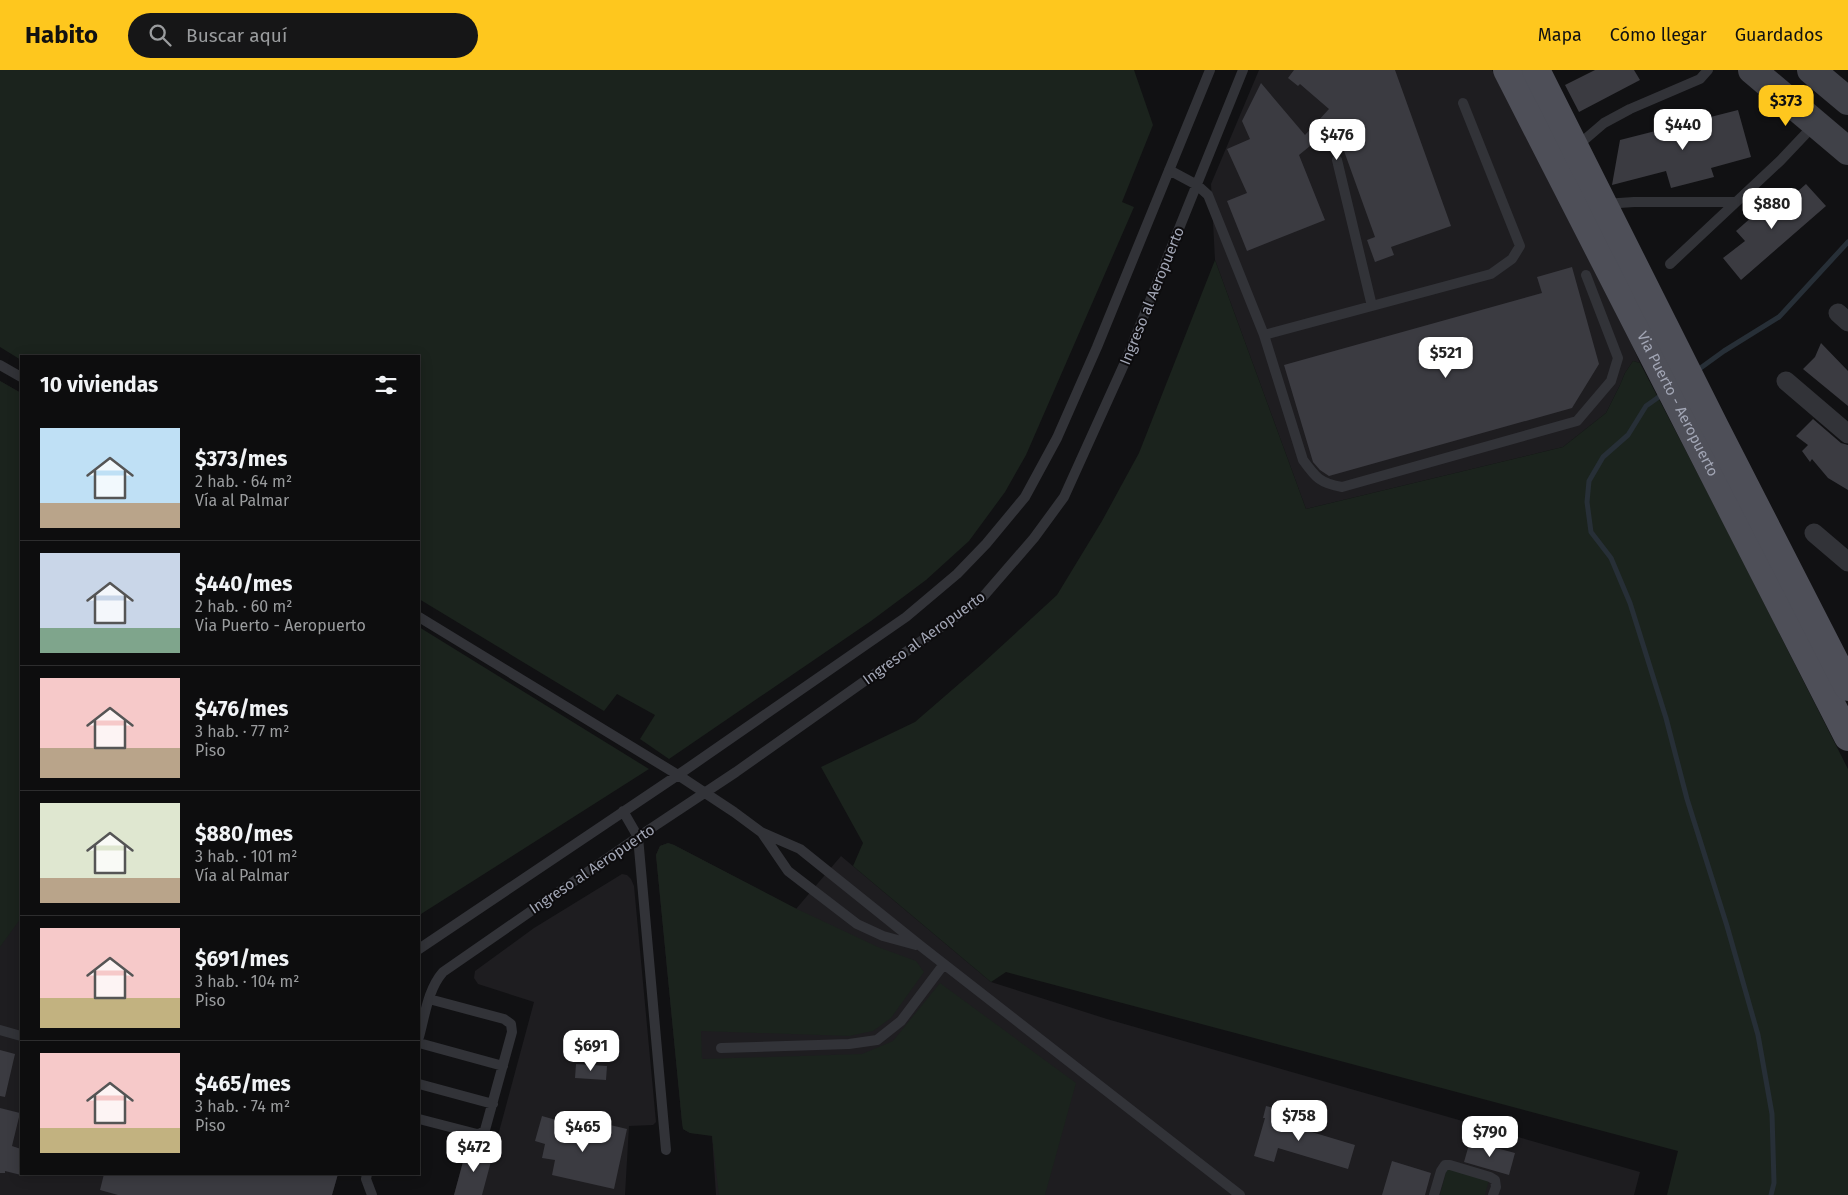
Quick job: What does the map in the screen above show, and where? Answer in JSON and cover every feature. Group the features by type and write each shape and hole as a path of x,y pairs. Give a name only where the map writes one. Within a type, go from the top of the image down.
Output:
{"main road":[{"name":"Via Puerto - Aeropuerto","path":"1508,70 1657,338 1705,433 1848,737"},
{"name":"Via Puerto - Aeropuerto","path":"1536,70 1604,204 1657,338"},
{"path":"1752,70 1848,151"},
{"path":"1811,70 1848,101"},
{"name":"Via Puerto - Aeropuerto","path":"1705,433 1848,687"}],"street":[{"path":"1786,381 1848,434"},
{"path":"1814,533 1848,562"}],"lane":[{"name":"Ingreso al Aeropuerto","path":"420,948 678,775 906,618 958,574 1025,497 1057,438 1097,347 1210,70"},
{"name":"Ingreso al Aeropuerto","path":"420,1033 433,987 443,972 638,837 706,793 982,598 1034,538 1064,497 1126,360 1243,70"},
{"path":"1576,148 1604,123 1700,79 1708,70"},
{"path":"1264,335 1491,274 1512,260 1520,246 1463,103"},
{"path":"1670,264 1780,161 1816,124"},
{"path":"1337,160 1372,306"},
{"path":"1169,170 1208,194 1264,335 1302,460 1324,484 1342,487 1577,421 1611,381 1618,358 1586,275"},
{"path":"1604,204 1634,202 1736,202"},
{"path":"0,365 20,376"},
{"path":"420,618 678,775 761,832 800,849 922,947 1240,1195"},
{"path":"623,812 638,837 666,1150"},
{"path":"761,832 788,870 857,924 883,936 922,947"},
{"path":"721,1048 849,1044 877,1040 901,1021 944,964"},
{"path":"420,1119 471,1133 481,1133 488,1126 512,1032 510,1024 504,1019 429,998"},
{"path":"0,1030 20,1036"},
{"path":"420,1043 503,1066"},
{"path":"420,1084 493,1104"},
{"path":"1434,1195 1441,1171 1445,1165 1490,1176 1495,1180 1496,1187 1493,1195"},
{"path":"367,1175 366,1179 372,1195"}],"shaded area":[{"path":"0,70 1134,70 1153,125 1122,202 1134,207 1026,455 1005,492 969,541 926,580 871,621 669,759 640,739 655,715 617,694 604,711 420,600 420,355 20,355 20,359 0,347"},
{"path":"1259,70 1492,70 1640,363 1633,361 1625,373 1606,413 1563,447 1306,509 1215,260 1211,184"},
{"path":"1215,260 1306,509 1563,447 1606,413 1625,373 1633,361 1640,363 1848,769 1848,1195 1667,1195 1678,1151 1006,972 991,982 853,866 863,843 821,767 915,722 1057,595 1102,521 1139,453"},
{"path":"0,381 20,392 20,1175 338,1175 332,1195 0,1195"},
{"path":"0,381 20,392 20,919 0,947"},
{"path":"420,628 649,769 420,914"},
{"path":"668,843 796,909 841,856 991,982 1107,1019 1640,1172 1634,1195 716,1195 712,1135 690,1133 683,1129 682,1122 656,855 660,846"},
{"path":"668,843 797,909 878,947 916,961 924,972 891,1018 873,1031 849,1036 701,1031 702,1059 862,1054 893,1041 940,983 1076,1083 1045,1195 719,1195 712,1136 690,1133 683,1129 656,855 660,846"},
{"path":"622,874 627,875 631,879 634,886 656,1122 653,1125 629,1126 625,1195 454,1195 467,1147 493,1154 534,1002 478,984 474,978 475,971 534,928"},
{"path":"1447,1168 1489,1180 1485,1195 1440,1195"}],"building":[{"path":"1294,70 1395,70 1451,226 1391,247 1394,255 1375,262 1367,240 1375,237 1339,137 1324,143 1321,137 1299,155 1325,220 1247,251 1227,201 1247,193 1227,149 1250,139 1242,121 1261,83 1305,135 1329,109 1300,84 1298,86 1288,78"},
{"path":"1595,70 1634,70 1640,80 1579,112 1565,85"},
{"path":"1738,110 1751,157 1711,168 1714,177 1671,188 1666,171 1612,185 1620,140"},
{"path":"1806,184 1826,206 1741,280 1723,258 1745,241 1736,231 1770,201 1778,209"},
{"path":"1572,267 1599,364 1572,408 1329,476 1313,462 1284,365 1542,293 1537,277"},
{"path":"1821,343 1848,371 1848,406 1803,369 1815,357"},
{"path":"1813,419 1841,443 1848,445 1848,490 1828,478 1812,459 1810,462 1802,451 1808,445 1796,436"},
{"path":"0,1050 15,1054 5,1097 0,1096"},
{"path":"576,1064 607,1066 606,1080 575,1078"},
{"path":"1266,1106 1289,1112 1285,1124 1355,1145 1348,1169 1278,1148 1274,1162 1254,1156 1265,1118 1263,1118"},
{"path":"0,1108 20,1113 12,1146 20,1149 20,1175 5,1171 5,1173 0,1173"},
{"path":"542,1116 556,1120 554,1128 603,1139 606,1124 627,1129 614,1189 552,1175 555,1160 542,1158 545,1144 535,1141"},
{"path":"1470,1141 1515,1153 1509,1175 1464,1162"},
{"path":"467,1147 493,1154 482,1195 454,1195"},
{"path":"1392,1161 1431,1173 1425,1195 1382,1195"},
{"path":"104,1175 338,1175 332,1195 118,1195 100,1190"}],"waterway":[{"path":"1695,372 1724,351 1779,317 1848,242"},
{"path":"1663,394 1646,406 1628,435 1603,457 1589,481 1587,502 1591,532 1611,558 1630,603 1666,718 1687,799 1727,926 1758,1035 1772,1114 1774,1183 1771,1195"}]}
